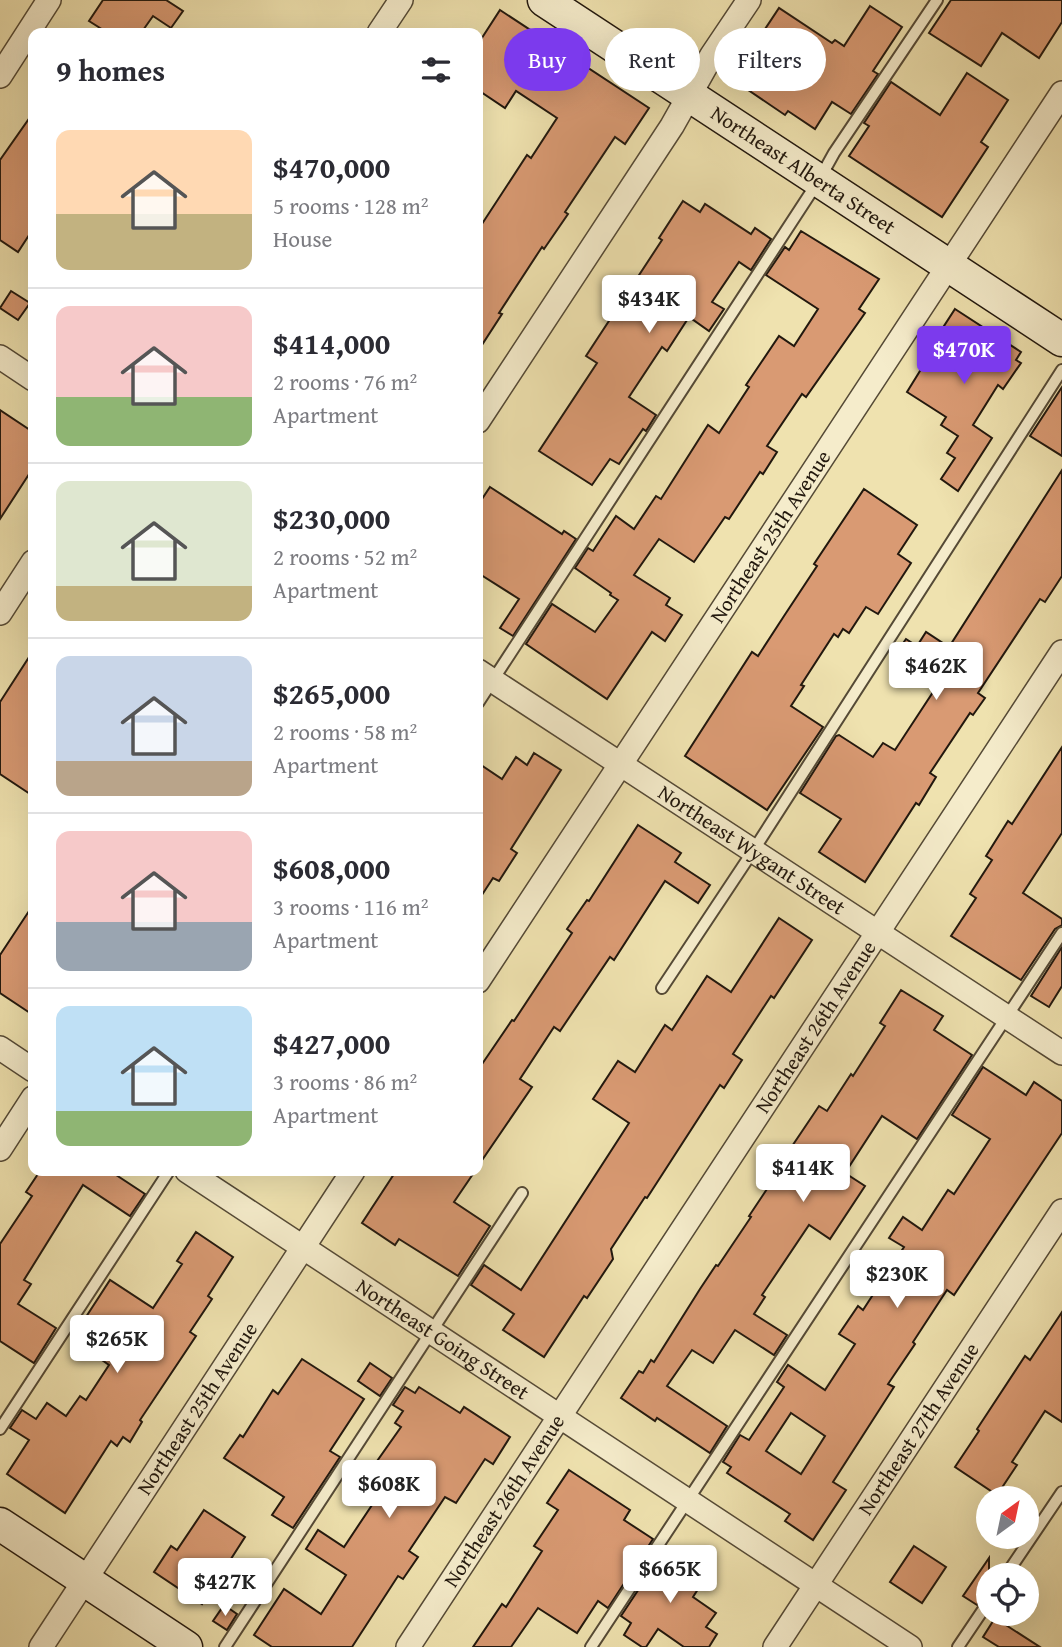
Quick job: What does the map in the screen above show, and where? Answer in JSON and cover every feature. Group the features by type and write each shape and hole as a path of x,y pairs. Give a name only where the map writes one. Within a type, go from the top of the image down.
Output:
{"street":[{"path":"32,28 50,0"},
{"path":"382,28 401,0"},
{"name":"Northeast Alberta Street","path":"544,0 1062,340"},
{"path":"483,413 672,126 748,0"},
{"path":"0,76 28,33"},
{"name":"Northeast 25th Avenue","path":"483,973 1062,93"},
{"path":"0,357 28,376"},
{"path":"0,613 28,570"},
{"name":"Northeast 26th Avenue","path":"408,1647 1062,652"},
{"name":"Northeast Wygant Street","path":"485,676 1062,1053"},
{"path":"0,1048 28,1067"},
{"path":"0,1149 28,1106"},
{"name":"Northeast Going Street","path":"195,1176 911,1647"},
{"name":"Northeast 25th Avenue","path":"41,1647 350,1176"},
{"name":"Northeast 27th Avenue","path":"775,1647 1062,1211"},
{"path":"0,1524 186,1647"}],"lane":[{"path":"485,676 937,0"},
{"path":"662,988 1062,370"},
{"path":"591,1647 1062,933"},
{"path":"0,1429 166,1176"},
{"path":"225,1647 433,1333 522,1193"},
{"path":"1014,1563 1062,1492"},
{"path":"958,1647 976,1620"}],"building":[{"path":"103,0 166,0 183,11 171,28 153,16 145,28 100,28 89,21"},
{"path":"951,0 1062,0 1062,22 1039,58 1002,33 981,66 929,33"},
{"path":"870,6 902,27 873,71 878,74 851,114 832,102 815,129 788,111 785,115 750,91 826,91 826,39 832,43 835,40 844,46"},
{"path":"779,8 809,28 766,28"},
{"path":"500,10 527,28 504,28 504,91 516,91 505,108 483,93 483,36"},
{"path":"591,70 605,79 605,91 623,91 649,108 625,144 615,137 565,212 568,214 544,249 542,247 499,313 502,314 483,343 483,222 527,155 531,158 557,118 516,91 591,91"},
{"path":"967,73 1008,100 981,142 988,147 942,217 849,156 869,126 864,123 891,82 940,115"},
{"path":"28,120 28,237 18,252 0,240 0,160"},
{"path":"683,201 700,212 705,204 751,234 755,228 771,239 751,270 739,262 712,302 724,309 709,331 689,317 667,351 662,347 629,397 656,415 619,464 610,459 592,485 539,451 597,363 586,356 662,240 659,238"},
{"path":"801,231 879,279 859,309 865,313 806,397 802,394 767,446 777,452 763,474 760,472 729,519 725,517 694,562 659,539 634,575 670,598 666,605 682,615 665,641 652,632 607,699 526,644 552,604 595,632 618,600 575,568 588,548 593,551 616,516 634,529 656,496 661,499 708,425 719,433 749,387 746,385 779,336 794,346 818,309 766,275 785,247 789,250"},
{"path":"11,291 28,302 18,320 0,308"},
{"path":"955,309 1021,352 1016,360 1021,363 1003,389 998,385 973,425 992,438 958,491 941,479 955,458 947,453 958,436 941,425 946,417 907,392"},
{"path":"1062,387 1062,456 1030,436"},
{"path":"0,410 28,429 28,476 0,519"},
{"path":"1062,470 1062,576 1045,602 1040,599 978,693 985,698 973,715 970,713 930,773 936,777 865,882 819,852 841,819 800,793 836,736 839,735 873,757 883,743 895,750 935,689 927,684 931,679 894,656 906,639 917,646 926,632 949,647"},
{"path":"490,487 562,534 564,531 576,539 513,636 500,628 519,599 483,576 483,498"},
{"path":"864,489 917,525 898,554 911,563 878,614 866,607 849,633 843,629 838,637 834,634 801,685 804,686 791,706 823,727 767,810 685,756 752,652 758,656"},
{"path":"28,659 28,793 0,774 0,702"},
{"path":"1062,747 1062,833 1023,893 1062,919 1062,925 1055,929 1021,980 951,936 976,898 970,894 992,860 986,856 1008,821 1012,824"},
{"path":"534,753 561,770 511,849 517,853 499,881 493,878 483,893 483,766 502,779 516,757 527,765"},
{"path":"638,825 681,853 675,862 710,885 698,903 665,881 614,960 610,957 560,1031 554,1027 520,1079 532,1087 483,1159 483,1063 572,933 567,929 587,900 589,901"},
{"path":"28,913 28,1012 0,993 0,955"},
{"path":"779,918 812,940 733,1054 742,1060 724,1088 720,1085 647,1198 645,1197 611,1249 613,1259 587,1298 584,1296 544,1357 503,1330 514,1314 471,1285 484,1265 521,1290 629,1123 593,1099 618,1061 635,1072 665,1025 672,1030 707,976 731,992"},
{"path":"1062,947 1062,986 1049,1007 1031,996"},
{"path":"901,990 943,1016 934,1030 972,1055 917,1139 882,1116 845,1173 865,1186 830,1239 809,1225 762,1295 765,1297 754,1314 787,1335 774,1355 735,1330 713,1363 692,1350 667,1386 727,1426 710,1453 621,1398 639,1371 643,1373 651,1360 654,1362 716,1265 718,1266 751,1217 749,1216 777,1174 774,1173 819,1106 827,1111 851,1074 853,1076 885,1026 880,1023"},
{"path":"983,1067 1026,1095 1034,1082 1062,1101 1062,1133 954,1295 947,1290 913,1342 915,1344 888,1384 894,1387 833,1482 846,1490 813,1540 785,1521 790,1514 727,1473 731,1467 723,1462 740,1435 749,1440 784,1387 777,1382 788,1365 825,1390 855,1344 839,1334 858,1306 863,1310 904,1247 889,1238 903,1217 922,1230 948,1190 954,1194 990,1139 952,1115","holes":["791,1413 825,1436 801,1474 766,1451"]},
{"path":"37,1176 118,1176 145,1194 130,1216 83,1185 24,1280 31,1284 18,1304 56,1328 34,1363 0,1341 0,1244 32,1196 26,1192"},
{"path":"393,1176 472,1176 454,1202 490,1226 458,1276 399,1239 395,1245 362,1223"},
{"path":"196,1232 233,1257 208,1296 212,1299 190,1332 196,1336 140,1420 142,1422 130,1442 123,1437 117,1446 111,1441 65,1513 7,1474 29,1440 10,1428 22,1410 36,1419 47,1403 66,1416 80,1396 86,1400 109,1365 72,1339 110,1280 153,1308 182,1264 177,1261"},
{"path":"1062,1312 1062,1422 1045,1411 1012,1462 1017,1465 1003,1486 984,1486 955,1467 1025,1356 1030,1360"},
{"path":"302,1359 364,1399 330,1451 340,1457 293,1528 272,1515 284,1497 224,1458 240,1435 243,1437 273,1390 278,1394"},
{"path":"370,1363 392,1378 380,1396 358,1381"},
{"path":"405,1387 415,1393 419,1387 460,1413 464,1407 510,1437 493,1464 485,1459 456,1503 445,1497 409,1551 418,1557 403,1579 398,1576 352,1647 272,1647 254,1635 284,1589 321,1614 346,1575 306,1549 318,1530 344,1547 374,1502 356,1491 401,1427 395,1423 403,1411 393,1405"},
{"path":"569,1470 630,1510 624,1520 653,1539 608,1608 598,1601 577,1633 538,1608 511,1647 473,1647 502,1604 506,1607 542,1551 534,1546 558,1510 547,1503"},
{"path":"204,1510 245,1537 202,1604 154,1572 171,1546 177,1550"},
{"path":"914,1546 946,1567 922,1603 890,1582"},
{"path":"666,1548 707,1575 693,1597 716,1613 706,1627 717,1634 709,1647 684,1647 658,1629 646,1647 624,1635 631,1623 621,1616"},
{"path":"976,1577 976,1604 963,1596"},
{"path":"224,1605 237,1614 227,1630 213,1621"},
{"path":"990,1626 1007,1626 1040,1647 999,1647 983,1637"}]}
